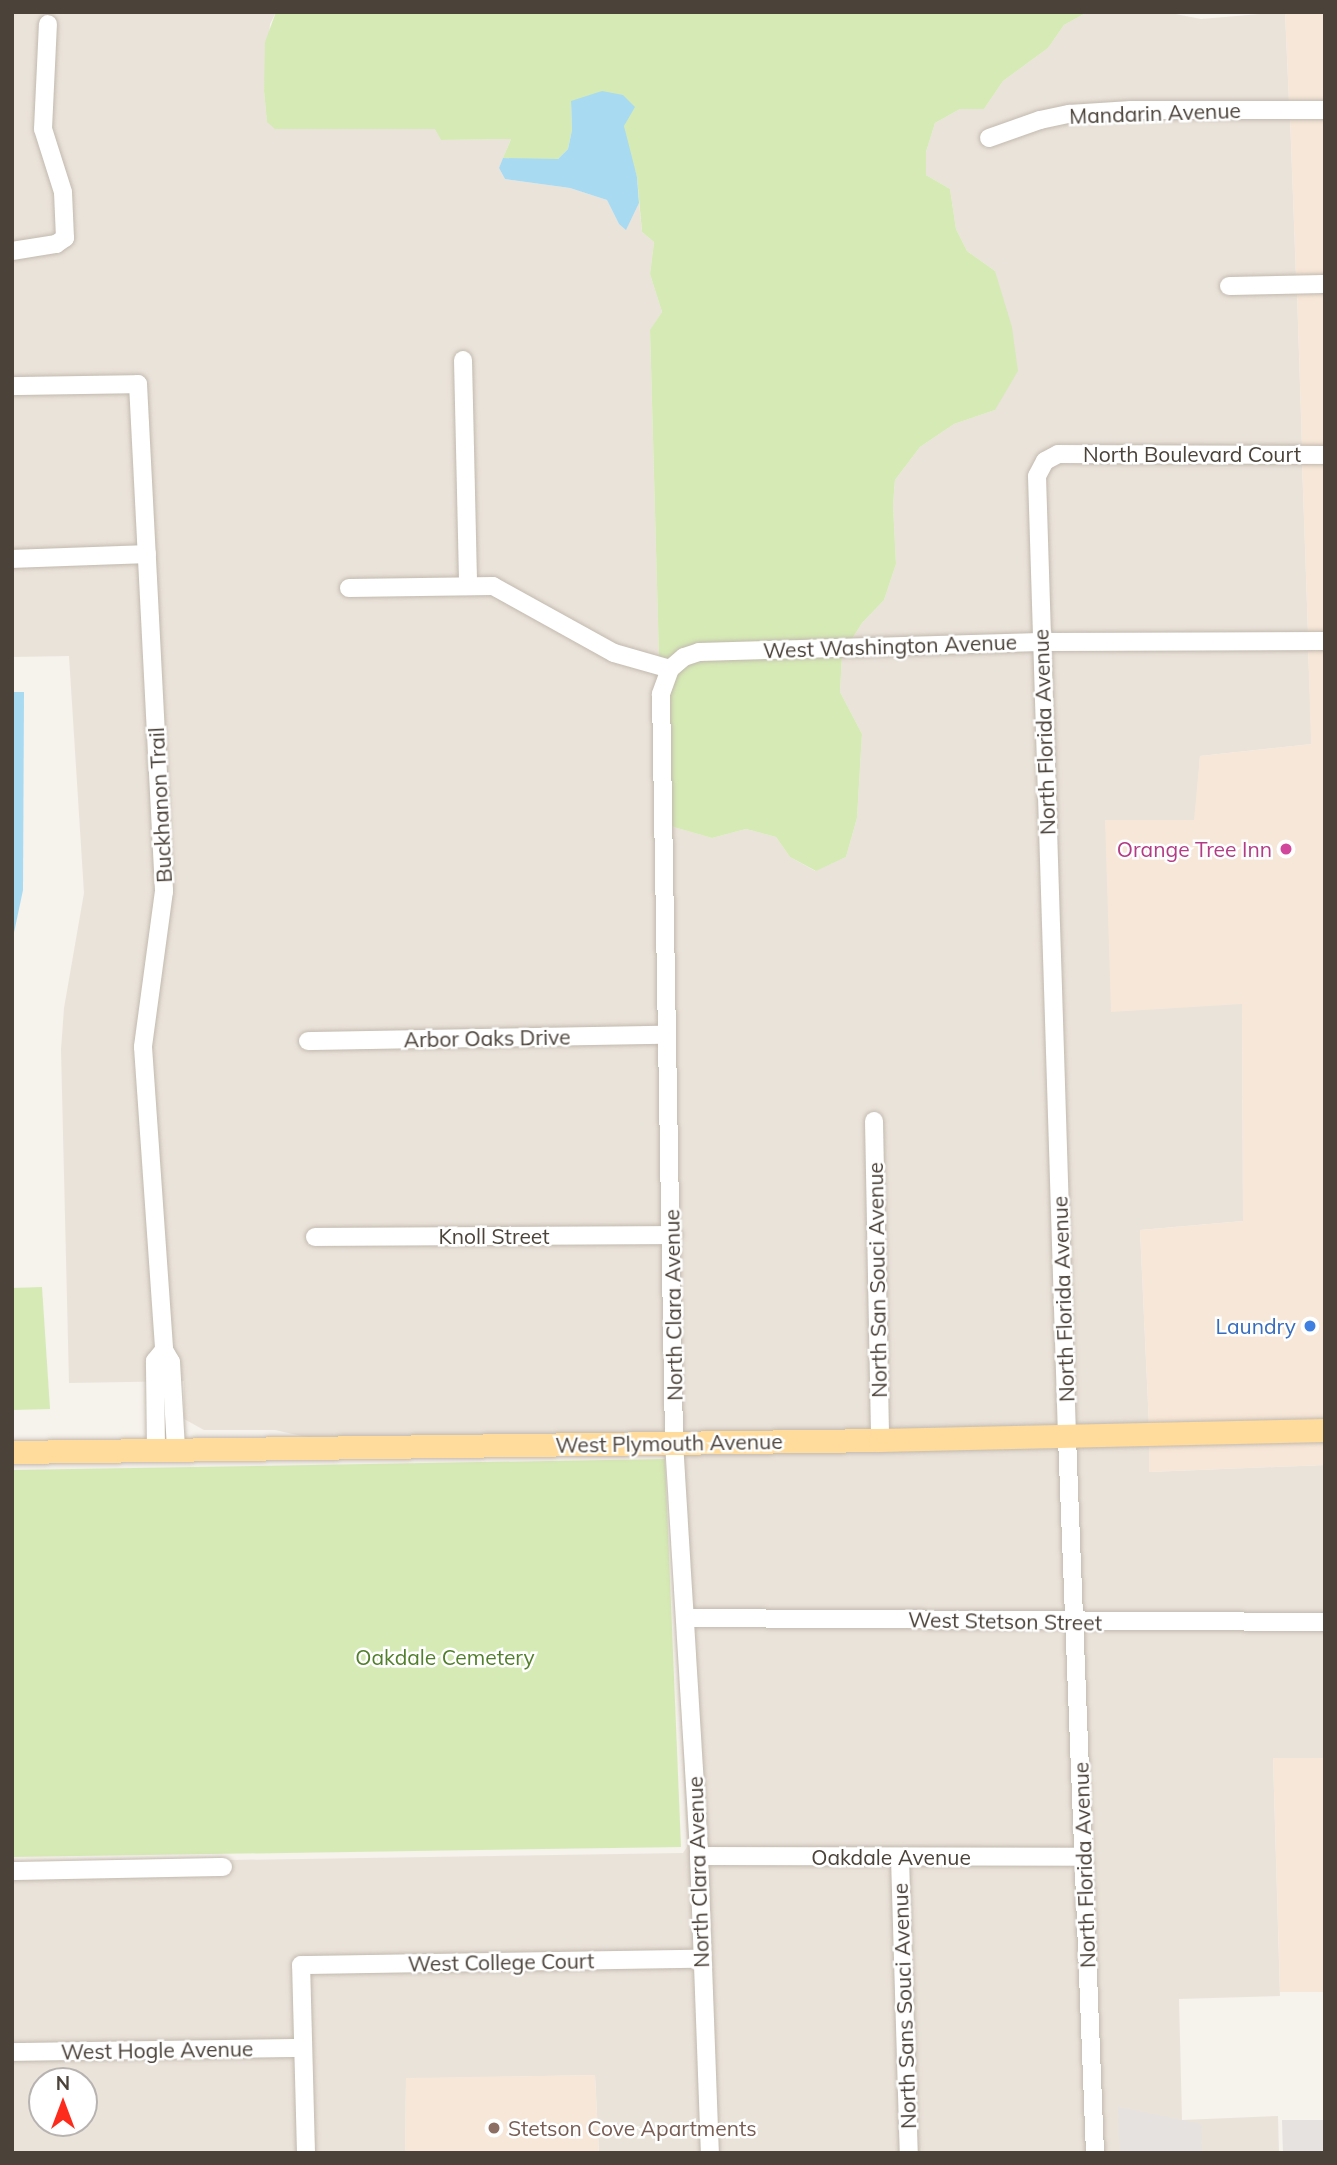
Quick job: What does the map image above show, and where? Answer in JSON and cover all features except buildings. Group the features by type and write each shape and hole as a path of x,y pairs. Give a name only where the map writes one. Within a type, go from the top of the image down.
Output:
{"main road":[{"name":"West Plymouth Avenue","path":"12,1452 880,1440 1325,1430"}],"street":[{"path":"12,251 56,244 65,238 63,192 43,129 48,24"},
{"name":"Mandarin Avenue","path":"989,138 1040,120 1069,114 1131,110 1325,110"},
{"path":"1229,286 1325,284"},
{"path":"463,360 467,586"},
{"name":"Buckhanon Trail","path":"12,386 138,384 164,891 143,1047 164,1350 171,1362 166,1449"},
{"name":"North Boulevard Court","path":"1058,454 1325,455"},
{"name":"North Florida Avenue","path":"1058,454 1045,461 1037,476 1040,642 1095,2153"},
{"path":"12,559 147,554"},
{"path":"349,588 492,586 614,653 670,669"},
{"name":"West Washington Avenue","path":"670,669 684,657 699,652 1040,642 1325,641"},
{"name":"North Clara Avenue","path":"670,669 661,694 673,1235 674,1442 699,1856 710,2153"},
{"name":"Arbor Oaks Drive","path":"307,1041 667,1035"},
{"name":"North San Souci Avenue","path":"874,1121 880,1440"},
{"name":"Knoll Street","path":"315,1237 673,1235"},
{"name":"West Stetson Street","path":"685,1618 1325,1622"},
{"name":"Oakdale Avenue","path":"699,1856 1083,1857"},
{"name":"North Sans Souci Avenue","path":"900,1858 909,2153"},
{"path":"12,1871 223,1867"},
{"name":"West College Court","path":"302,2049 301,1965 701,1959"},
{"path":"302,2049 306,2153"},
{"name":"West Hogle Avenue","path":"12,2052 302,2049"}],"shaded area":[{"path":"12,12 276,12 270,24 264,91 267,122 436,129 441,140 511,139 499,168 505,179 570,188 607,200 619,224 626,229 639,203 642,232 654,242 650,274 662,312 650,331 659,658 617,646 474,578 469,353 456,353 461,593 491,594 659,674 666,1227 309,1230 308,1245 666,1242 668,1435 306,1437 275,1430 204,1430 184,1419 184,1381 69,1383 61,1050 64,1008 84,893 69,656 12,657"},
{"path":"1165,12 1201,19 1285,12 1289,102 1038,113 981,134 985,148 1041,128 1069,122 1131,118 1290,117 1296,277 1223,278 1223,293 1297,292 1302,447 1061,444 1052,447 1042,455 1033,634 852,639 862,623 884,600 896,564 893,505 895,480 920,447 954,424 995,410 995,271 967,251 956,229 950,189 926,175 926,152 935,123 960,109 984,109 1003,81 1048,48 1064,25 1084,14"},
{"path":"1285,12 1325,12 1325,102 1289,102"},
{"path":"1290,117 1325,117 1325,276 1296,277"},
{"path":"1325,291 1325,447 1302,447 1297,292"},
{"path":"1060,462 1302,462 1308,633 1047,634 1044,478 1050,467"},
{"path":"1302,462 1325,462 1325,633 1308,633"},
{"path":"1308,648 1312,744 1200,756 1195,820 1106,820 1242,1004 1243,1221 1140,1230 1149,1426 1076,1428 1047,650"},
{"path":"1308,648 1325,648 1325,1422 1149,1426 1140,1230 1243,1221 1242,1004 1111,1012 1105,820 1194,820 1200,756 1311,744"},
{"path":"1034,650 1062,1428 887,1432 880,1113 867,1114 873,1432 681,1435 670,826 712,838 746,829 776,837 790,857 815,871 846,857 857,818 862,734 840,692 842,655"},
{"path":"1325,1437 1325,1465 1149,1472 1149,1442"},
{"path":"1149,1442 1149,1472 1325,1465 1325,1614 1082,1615 1076,1443"},
{"path":"1063,1444 1069,1615 691,1610 682,1450"},
{"path":"674,1558 693,1856 694,1951 295,1958 295,2041 12,2045 12,1879 230,1874 230,1860 683,1853 687,1847"},
{"path":"692,1626 1069,1630 1076,1849 706,1848"},
{"path":"1083,1630 1325,1630 1325,1758 1273,1758 1280,1996 1179,1999 1182,2120 1278,2116 1279,2153 1102,2153"},
{"path":"1273,1758 1325,1758 1325,1992 1280,1992"},
{"path":"706,1864 893,1866 902,2153 717,2153"},
{"path":"1076,1865 1088,2153 916,2153 907,1866"},
{"path":"695,1967 703,2153 599,2153 595,2075 406,2079 405,2153 313,2153 308,1973"},
{"path":"296,2056 300,2153 12,2153 12,2060"},
{"path":"595,2075 599,2153 405,2153 406,2078"},
{"path":"1118,2107 1201,2124 1202,2153 1120,2153"},
{"path":"1282,2120 1325,2120 1325,2153 1283,2153"}],"green space":[{"path":"276,12 1097,12 1084,14 1064,25 1048,48 1003,81 984,109 960,109 935,123 926,152 926,175 950,189 956,229 967,251 995,271 1012,327 1018,371 995,410 954,424 920,447 895,480 893,505 896,564 884,600 862,623 852,639 669,660 659,658 650,330 662,312 650,274 654,242 642,232 637,177 626,142 624,126 627,116 571,101 572,130 568,149 558,159 548,160 503,158 511,139 441,140 435,129 275,129 267,122 264,91 265,42"},
{"path":"842,655 840,692 862,734 857,818 846,857 816,871 790,857 776,837 746,829 712,838 670,826 668,696 676,673 700,659"},
{"path":"42,1287 50,1409 12,1410 12,1288"},
{"name":"Oakdale Cemetery","path":"665,1459 681,1847 12,1857 12,1470"}],"water":[{"path":"602,91 623,95 635,107 624,126 637,177 639,203 626,230 619,224 607,200 570,188 505,179 499,168 503,158 558,159 568,149 572,130 571,101"},
{"path":"12,692 24,692 23,890 12,942"}],"place":[{"name":"Orange Tree Inn","path":"1286,849"},
{"name":"Laundry","path":"1310,1326"},
{"name":"Stetson Cove Apartments","path":"494,2128"}]}
